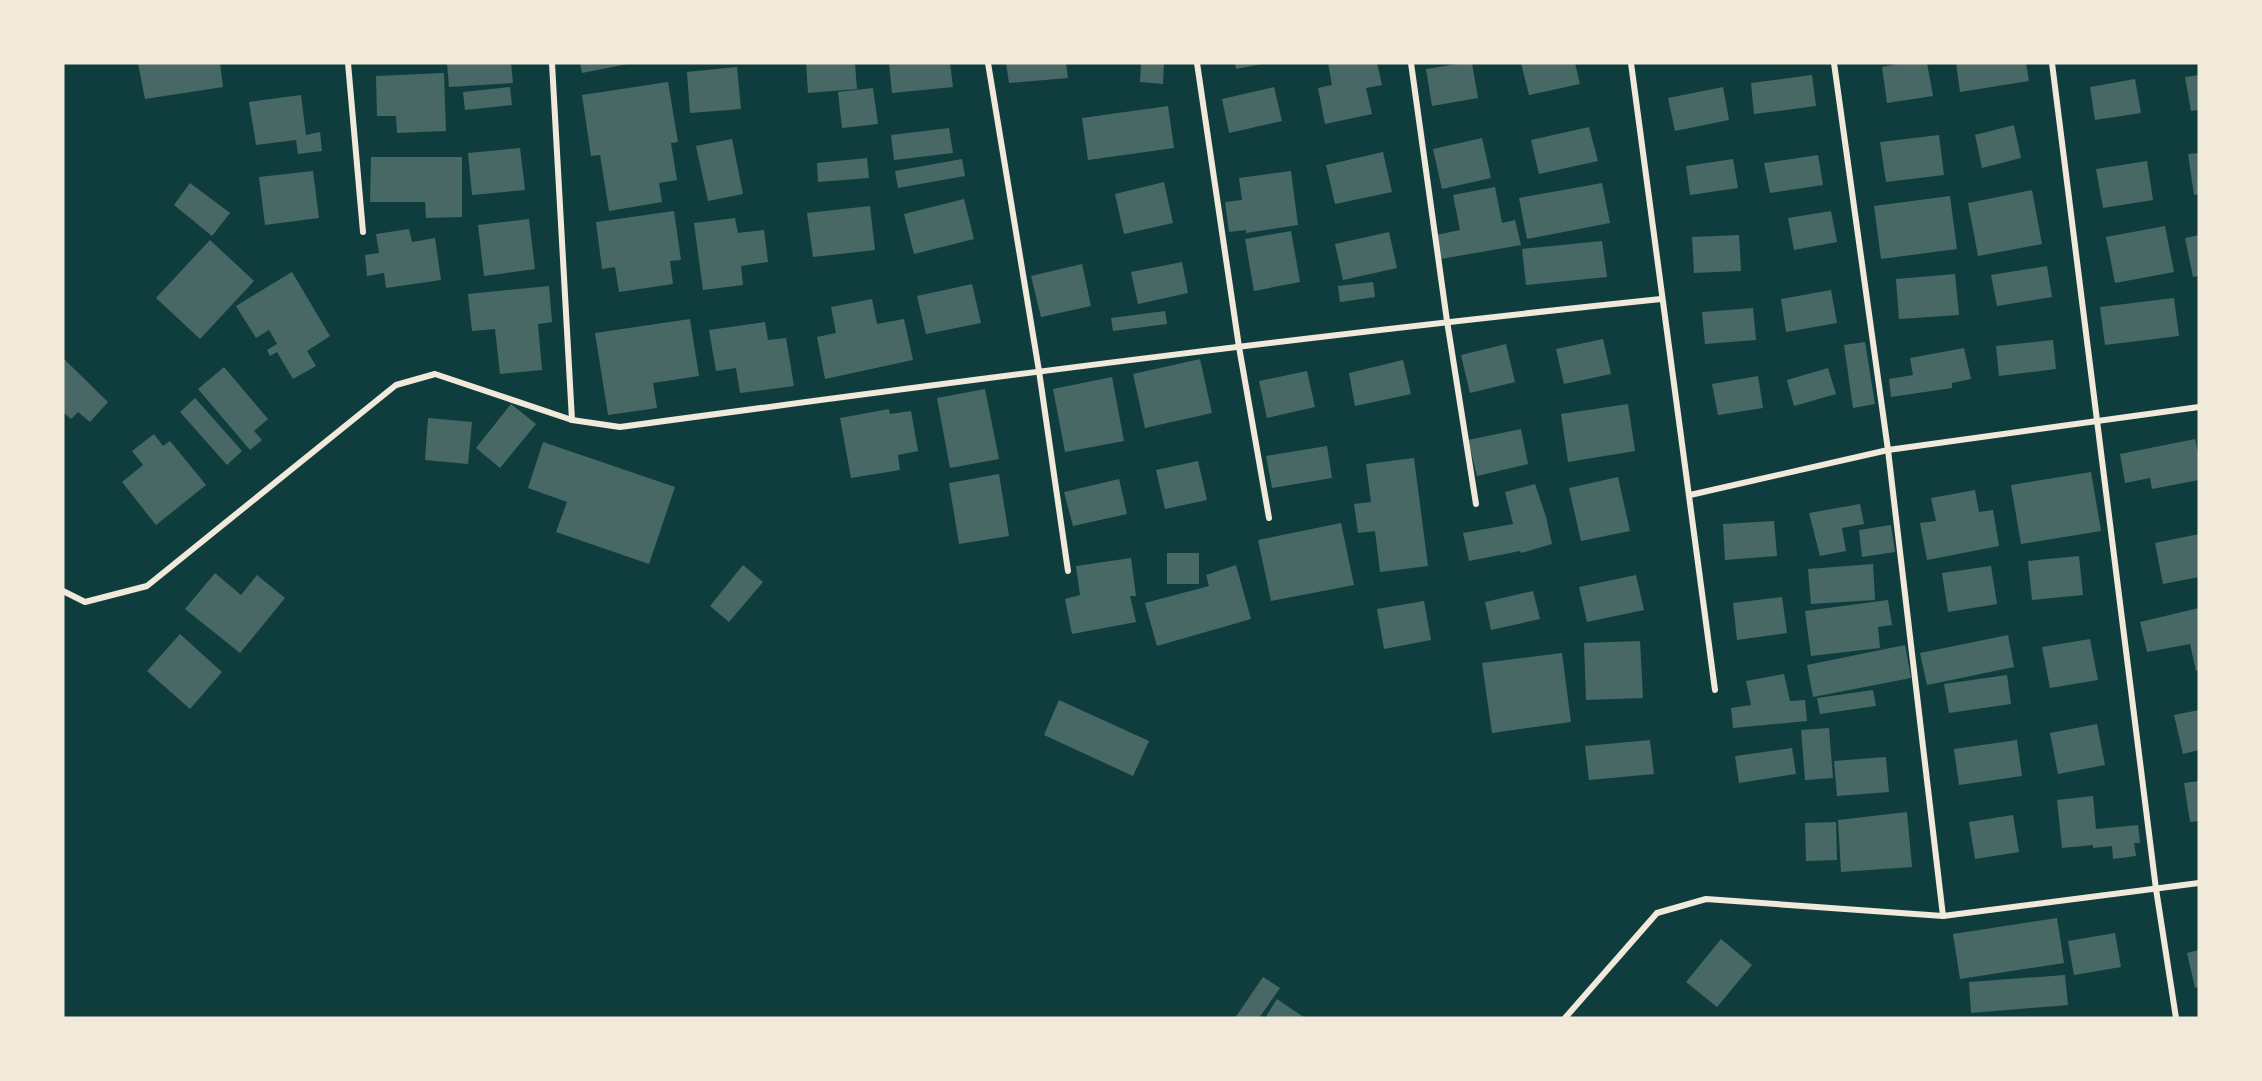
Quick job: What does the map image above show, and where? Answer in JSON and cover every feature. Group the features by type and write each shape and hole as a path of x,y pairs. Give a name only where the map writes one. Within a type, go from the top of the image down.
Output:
{"street":[{"path":"348,63 363,232"},
{"path":"552,63 572,420"},
{"path":"988,63 1039,370 1068,571"},
{"path":"1197,63 1239,347 1269,518"},
{"path":"1411,63 1447,321 1476,504"},
{"path":"1631,63 1715,690"},
{"path":"1834,63 1888,450 1943,916"},
{"path":"2052,63 2156,888 2176,1018"},
{"path":"63,591 85,602 147,586 396,385 435,374 572,420 620,427 1039,370 1447,321 1661,299"},
{"path":"1690,495 1888,450 2199,407"},
{"path":"1565,1018 1657,912 1706,899 1943,916 2199,883"}],"building":[{"path":"138,63 220,63 223,87 145,99"},
{"path":"447,63 511,63 513,83 449,87"},
{"path":"580,63 628,63 628,64 582,73"},
{"path":"806,63 855,63 857,89 808,93"},
{"path":"889,63 950,63 953,87 892,93"},
{"path":"1006,63 1066,63 1068,78 1009,83"},
{"path":"1141,63 1164,63 1163,84 1140,82"},
{"path":"1235,63 1262,63 1262,64 1236,69"},
{"path":"1328,63 1377,63 1382,85 1366,88 1372,114 1325,124 1318,88 1332,85"},
{"path":"1472,63 1478,98 1432,106 1426,69"},
{"path":"1521,63 1575,63 1580,84 1529,95"},
{"path":"1903,63 1927,63 1933,96 1887,103 1882,67"},
{"path":"1956,63 2026,63 2029,81 1960,92"},
{"path":"737,67 741,109 690,113 687,72"},
{"path":"444,73 446,131 397,133 396,116 377,116 376,76"},
{"path":"1812,75 1816,106 1754,114 1751,83"},
{"path":"2199,75 2199,110 2191,111 2185,77"},
{"path":"2135,79 2141,113 2095,120 2090,87"},
{"path":"668,82 678,142 671,143 677,180 659,183 662,202 609,211 600,155 591,156 582,95"},
{"path":"510,87 512,105 465,110 463,92"},
{"path":"1274,87 1282,121 1229,133 1222,99"},
{"path":"1723,87 1729,120 1675,131 1668,98"},
{"path":"873,88 878,124 842,128 838,92"},
{"path":"301,95 306,135 320,132 322,151 298,154 296,140 256,145 249,102"},
{"path":"1168,106 1174,148 1088,160 1082,118"},
{"path":"2014,125 2021,158 1982,168 1975,135"},
{"path":"1589,127 1598,161 1539,174 1531,140"},
{"path":"949,128 953,153 894,160 891,135"},
{"path":"1939,135 1944,175 1886,182 1880,142"},
{"path":"1482,138 1491,178 1442,189 1433,149"},
{"path":"732,139 743,194 708,201 696,146"},
{"path":"520,148 525,190 472,195 468,153"},
{"path":"1383,152 1392,192 1335,204 1326,165"},
{"path":"2199,153 2199,194 2194,195 2188,154"},
{"path":"1818,155 1823,185 1770,193 1764,163"},
{"path":"371,157 462,157 462,217 426,218 425,202 370,202"},
{"path":"867,158 869,178 818,182 817,163"},
{"path":"962,159 965,176 898,188 895,171"},
{"path":"1733,159 1738,188 1690,195 1686,166"},
{"path":"2147,161 2153,200 2103,208 2096,169"},
{"path":"313,171 319,218 265,225 259,177"},
{"path":"1291,171 1298,225 1246,233 1246,230 1229,232 1225,202 1242,200 1239,178"},
{"path":"1164,182 1173,223 1124,234 1115,194"},
{"path":"190,183 230,213 212,236 174,205"},
{"path":"1602,183 1610,223 1527,239 1519,198"},
{"path":"1495,187 1502,223 1515,220 1521,245 1441,259 1436,235 1460,230 1453,195"},
{"path":"2032,190 2042,244 1978,256 1968,203"},
{"path":"1950,196 1957,249 1881,259 1874,206"},
{"path":"964,199 974,239 914,254 904,214"},
{"path":"870,206 875,250 813,257 807,213"},
{"path":"674,211 681,260 670,261 673,284 619,292 615,267 602,269 596,222"},
{"path":"1831,211 1837,242 1794,250 1788,218"},
{"path":"735,218 738,233 764,230 768,262 741,266 743,285 703,290 694,223"},
{"path":"529,219 535,269 484,276 478,225"},
{"path":"2165,226 2174,272 2115,283 2106,237"},
{"path":"409,229 412,242 435,238 441,280 386,288 384,273 367,276 365,255 379,253 376,234"},
{"path":"1291,231 1300,282 1254,291 1245,239"},
{"path":"1389,232 1397,268 1343,280 1335,244"},
{"path":"1739,235 1741,271 1694,273 1692,237"},
{"path":"2199,235 2199,276 2193,277 2185,238"},
{"path":"210,240 254,281 200,339 156,298"},
{"path":"1602,241 1607,277 1526,285 1522,249"},
{"path":"1182,262 1188,293 1138,304 1131,272"},
{"path":"1082,264 1091,306 1041,317 1031,276"},
{"path":"2047,266 2052,297 1997,306 1991,275"},
{"path":"292,272 330,336 307,351 316,366 293,379 277,352 270,356 267,350 277,344 269,330 256,338 236,306"},
{"path":"1955,274 1959,315 1899,319 1896,279"},
{"path":"1373,282 1375,297 1340,302 1338,286"},
{"path":"972,284 981,323 926,334 917,296"},
{"path":"549,286 552,322 538,324 542,370 500,374 495,329 472,331 468,294"},
{"path":"1831,290 1837,323 1786,332 1781,299"},
{"path":"2174,298 2179,336 2105,345 2100,307"},
{"path":"872,299 877,324 904,319 913,360 825,379 817,337 836,333 831,307"},
{"path":"1753,308 1756,340 1705,344 1702,312"},
{"path":"1165,311 1167,324 1113,331 1111,318"},
{"path":"690,319 699,376 653,383 657,408 608,415 595,333"},
{"path":"765,322 768,340 786,338 794,386 740,393 736,368 716,371 709,330"},
{"path":"1603,339 1611,374 1564,384 1556,349"},
{"path":"2053,340 2056,369 1999,376 1996,346"},
{"path":"1865,342 1875,404 1853,408 1844,345"},
{"path":"1506,344 1515,382 1470,393 1461,355"},
{"path":"1964,348 1971,379 1952,383 1952,388 1891,397 1889,379 1913,375 1910,358"},
{"path":"63,358 108,402 90,422 78,412 71,419 63,412"},
{"path":"1200,359 1212,413 1145,428 1133,374"},
{"path":"1403,360 1411,394 1355,406 1349,373"},
{"path":"224,367 268,419 254,431 262,440 250,450 198,389"},
{"path":"1828,368 1836,394 1794,406 1787,380"},
{"path":"1307,371 1315,407 1267,418 1259,381"},
{"path":"1758,376 1763,408 1718,415 1712,384"},
{"path":"1112,377 1124,441 1065,452 1053,389"},
{"path":"985,389 999,459 950,468 937,398"},
{"path":"195,398 242,451 227,465 180,412"},
{"path":"511,404 536,424 500,468 476,448"},
{"path":"1628,404 1635,451 1568,462 1561,414"},
{"path":"889,409 890,414 911,411 918,451 898,455 900,470 851,478 840,418"},
{"path":"428,418 472,422 468,464 425,460"},
{"path":"1521,429 1528,464 1477,476 1468,440"},
{"path":"154,434 163,446 170,441 206,485 156,525 122,482 143,465 132,451"},
{"path":"2195,439 2199,457 2199,480 2152,489 2150,478 2125,483 2120,454"},
{"path":"543,442 675,487 649,564 556,532 567,502 528,488"},
{"path":"1327,446 1332,478 1272,488 1266,456"},
{"path":"1414,458 1428,566 1380,572 1375,531 1358,533 1354,504 1371,502 1366,464"},
{"path":"1198,461 1207,500 1165,509 1156,470"},
{"path":"2091,472 2101,531 2021,544 2011,485"},
{"path":"999,474 1009,536 959,544 949,483"},
{"path":"1618,477 1630,531 1581,541 1569,488"},
{"path":"1119,479 1127,514 1073,526 1064,492"},
{"path":"1535,484 1552,544 1521,553 1520,551 1469,561 1463,533 1513,524 1505,492"},
{"path":"1975,490 1979,512 1993,510 1999,546 1927,560 1920,523 1936,521 1931,498"},
{"path":"1860,504 1864,524 1842,528 1846,551 1820,556 1809,513"},
{"path":"1774,521 1777,556 1725,560 1723,524"},
{"path":"1341,523 1354,585 1271,601 1258,540"},
{"path":"1891,525 1895,552 1862,557 1859,530"},
{"path":"2199,534 2199,577 2163,584 2155,543"},
{"path":"1167,553 1199,553 1199,584 1167,584"},
{"path":"2079,556 2083,595 2032,600 2028,561"},
{"path":"1131,558 1136,596 1130,596 1136,622 1072,634 1065,599 1080,595 1076,566"},
{"path":"1873,564 1875,600 1811,604 1808,569"},
{"path":"743,565 763,582 729,622 710,606"},
{"path":"1236,565 1251,619 1157,646 1145,603 1209,586 1206,575"},
{"path":"1991,566 1997,604 1948,612 1942,573"},
{"path":"215,573 241,595 257,575 285,598 240,653 185,609"},
{"path":"1636,575 1644,610 1587,622 1579,587"},
{"path":"1533,591 1540,619 1491,630 1485,602"},
{"path":"1782,597 1787,633 1737,640 1733,603"},
{"path":"1888,600 1892,625 1878,627 1880,648 1811,656 1805,611"},
{"path":"1424,601 1431,640 1384,649 1377,609"},
{"path":"2199,608 2199,670 2196,671 2190,644 2147,652 2140,622"},
{"path":"180,634 222,672 190,709 147,671"},
{"path":"2008,635 2014,667 1927,685 1920,653"},
{"path":"2090,639 2098,680 2050,688 2042,647"},
{"path":"1640,641 1643,698 1586,700 1584,643"},
{"path":"1905,645 1911,678 1813,697 1807,665"},
{"path":"1562,653 1571,722 1492,733 1482,663"},
{"path":"1784,674 1790,701 1805,700 1807,721 1733,728 1731,708 1751,705 1746,681"},
{"path":"2007,675 2011,704 1949,713 1944,684"},
{"path":"1873,690 1876,706 1820,714 1817,698"},
{"path":"1059,700 1149,741 1133,776 1044,735"},
{"path":"2199,710 2199,750 2183,754 2174,715"},
{"path":"2097,724 2105,765 2058,774 2050,733"},
{"path":"1829,728 1833,778 1805,780 1801,730"},
{"path":"1650,740 1654,774 1589,780 1585,746"},
{"path":"2017,740 2022,776 1959,785 1954,749"},
{"path":"1792,748 1796,774 1739,783 1735,756"},
{"path":"1886,757 1889,792 1837,796 1834,761"},
{"path":"2199,781 2199,821 2190,822 2184,783"},
{"path":"2093,796 2096,829 2138,825 2140,843 2134,843 2136,856 2113,859 2112,846 2062,848 2057,800"},
{"path":"1907,812 1912,867 1841,872 1838,820"},
{"path":"2013,815 2019,852 1975,859 1969,822"},
{"path":"1836,822 1837,860 1806,861 1805,823"},
{"path":"2057,918 2064,963 1960,979 1953,934"},
{"path":"2115,933 2121,967 2074,975 2068,941"},
{"path":"1721,939 1752,965 1717,1007 1686,982"},
{"path":"2199,950 2199,986 2195,988 2187,953"},
{"path":"2065,975 2068,1005 1971,1013 1969,982"},
{"path":"1263,977 1280,988 1259,1018 1235,1018"},
{"path":"1277,999 1305,1018 1265,1018"}]}
